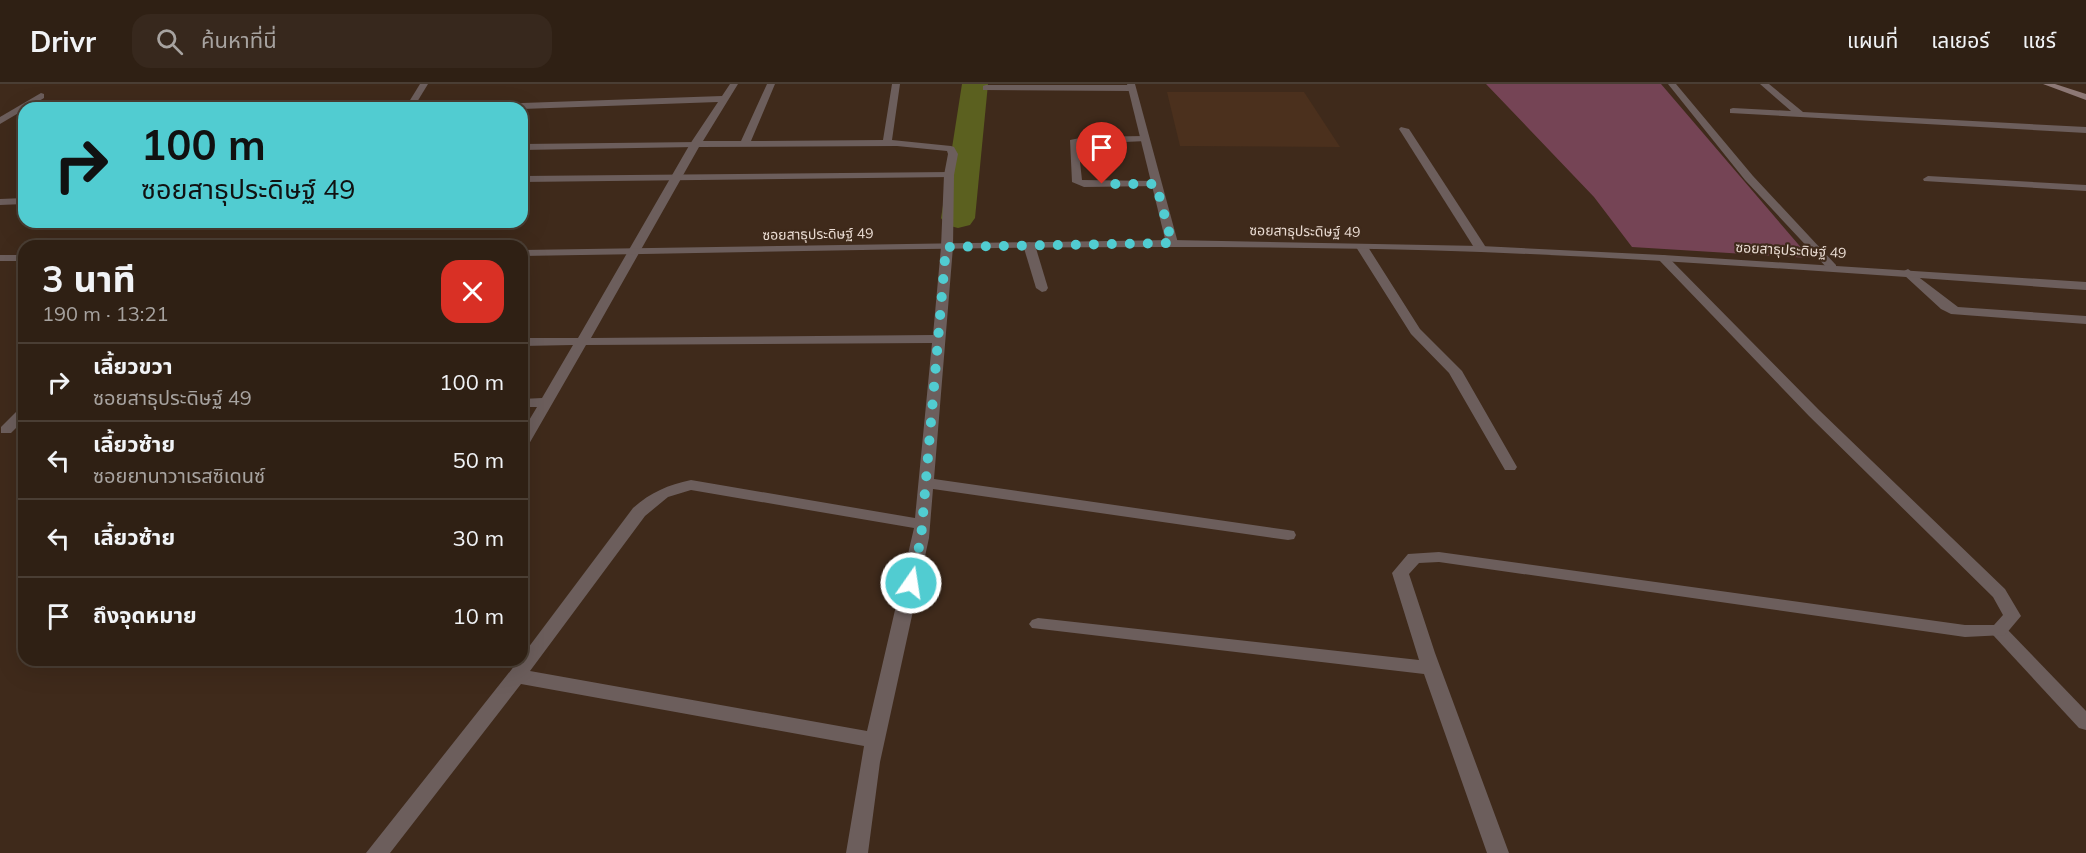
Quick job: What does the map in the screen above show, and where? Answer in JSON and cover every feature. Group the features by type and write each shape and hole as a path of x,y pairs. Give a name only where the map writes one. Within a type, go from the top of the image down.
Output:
{"main road":[{"path":"2047,84 2086,97"}],"street":[{"path":"413,102 423,84"},
{"path":"528,434 675,177 734,84"},
{"path":"744,145 771,84"},
{"path":"887,143 896,84"},
{"path":"1672,84 1749,178 1832,267"},
{"path":"1764,84 1801,115"},
{"path":"986,88 1131,86 1172,243"},
{"path":"32,102 41,96"},
{"path":"528,106 724,99"},
{"path":"0,108 18,109"},
{"path":"0,121 18,111"},
{"path":"1733,111 2086,130"},
{"path":"1404,129 1481,249"},
{"path":"1144,139 1073,142 1077,182 1084,184 1156,184"},
{"path":"528,147 887,143 951,149 953,154 949,175 946,247 923,524 874,740 857,853"},
{"path":"528,178 949,175"},
{"path":"1928,179 2084,190"},
{"path":"0,202 18,201"},
{"name":"ซอยสาธุประดิษฐ์ 49","path":"528,253 1172,243 1481,249 1832,267 2086,286"},
{"path":"1029,245 1042,288"},
{"path":"1362,248 1415,331 1455,371 1510,467"},
{"path":"0,258 18,258"},
{"path":"1663,258 1814,413 1999,593 2012,616 1999,631"},
{"path":"1908,273 1945,306 1955,311 2086,320"},
{"path":"528,342 939,339"},
{"path":"528,403 548,402"},
{"path":"6,430 18,418"},
{"path":"927,483 1288,535"},
{"path":"528,661 639,512 654,497 670,488 691,485 923,524"},
{"path":"1498,853 1400,573 1414,558 1439,557 1965,631 1999,631 2086,723"},
{"path":"1038,624 1432,668"},
{"path":"377,853 524,666"},
{"path":"517,676 874,740"}],"shaded area":[{"path":"1486,84 1661,84 1810,258 1632,247 1594,197"},
{"path":"1167,92 1304,92 1340,147 1180,146"}],"waterway":[{"path":"958,218 975,84"}],"route":[{"path":"911,583 921,538 946,247 1172,243 1156,184 1102,184"}]}
